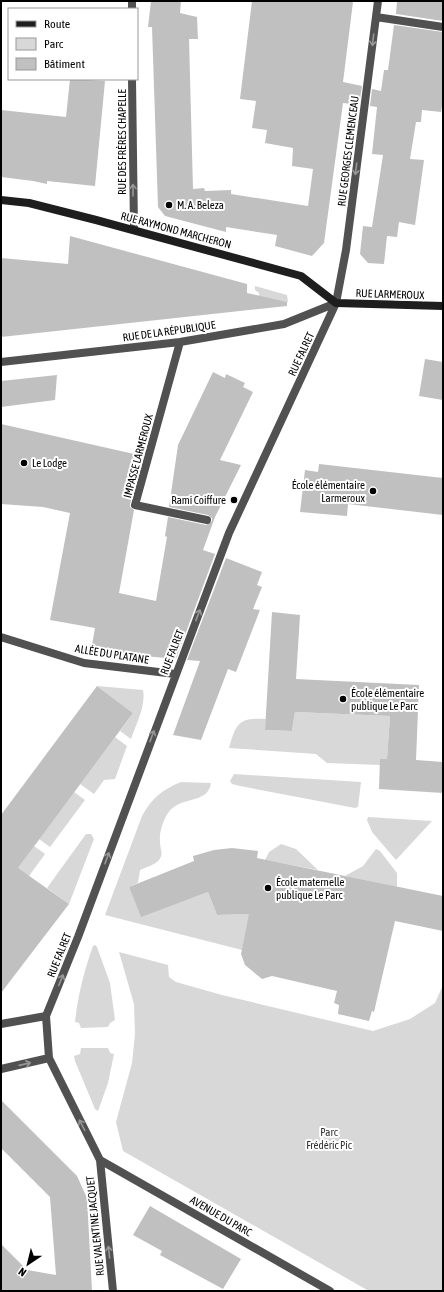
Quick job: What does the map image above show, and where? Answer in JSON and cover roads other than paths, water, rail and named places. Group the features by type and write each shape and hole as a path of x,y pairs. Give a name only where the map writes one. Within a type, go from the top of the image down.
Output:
{"main road":[{"name":"RUE RAYMOND MARCHERON","path":"1,200 29,203 134,229 301,276 336,303"},
{"name":"RUE LARMEROUX","path":"336,303 443,306"}],"street":[{"name":"RUE GEORGES CLEMENCEAU","path":"336,303 346,250 378,1"},
{"path":"376,17 443,27"},
{"name":"RUE DES FRÈRES CHAPELLE","path":"132,80 134,229"},
{"name":"RUE DE LA RÉPUBLIQUE","path":"1,362 180,342 284,324 336,303"},
{"name":"RUE FALRET","path":"46,1016 78,936 229,533 336,303"},
{"name":"IMPASSE LARMEROUX","path":"180,342 135,505 207,520"},
{"name":"ALLÉE DU PLATANE","path":"1,637 84,663 175,674"},
{"path":"1,1024 46,1016 48,1058 100,1160"},
{"path":"1,1069 48,1058"},
{"name":"RUE VALENTINE JACQUET","path":"100,1160 113,1291"},
{"name":"AVENUE DU PARC","path":"100,1160 330,1291"}],"place":[{"name":"M. A. Beleza","path":"169,205"},
{"name":"Le Lodge","path":"24,463"},
{"name":"École élémentaire Larmeroux","path":"373,491"},
{"name":"Rami Coiffure","path":"234,500"},
{"name":"École élémentaire publique Le Parc","path":"343,699"},
{"name":"École maternelle publique Le Parc","path":"268,888"}],"park label":[{"name":"Parc Frédéric Pic","path":"329,1138"}]}
